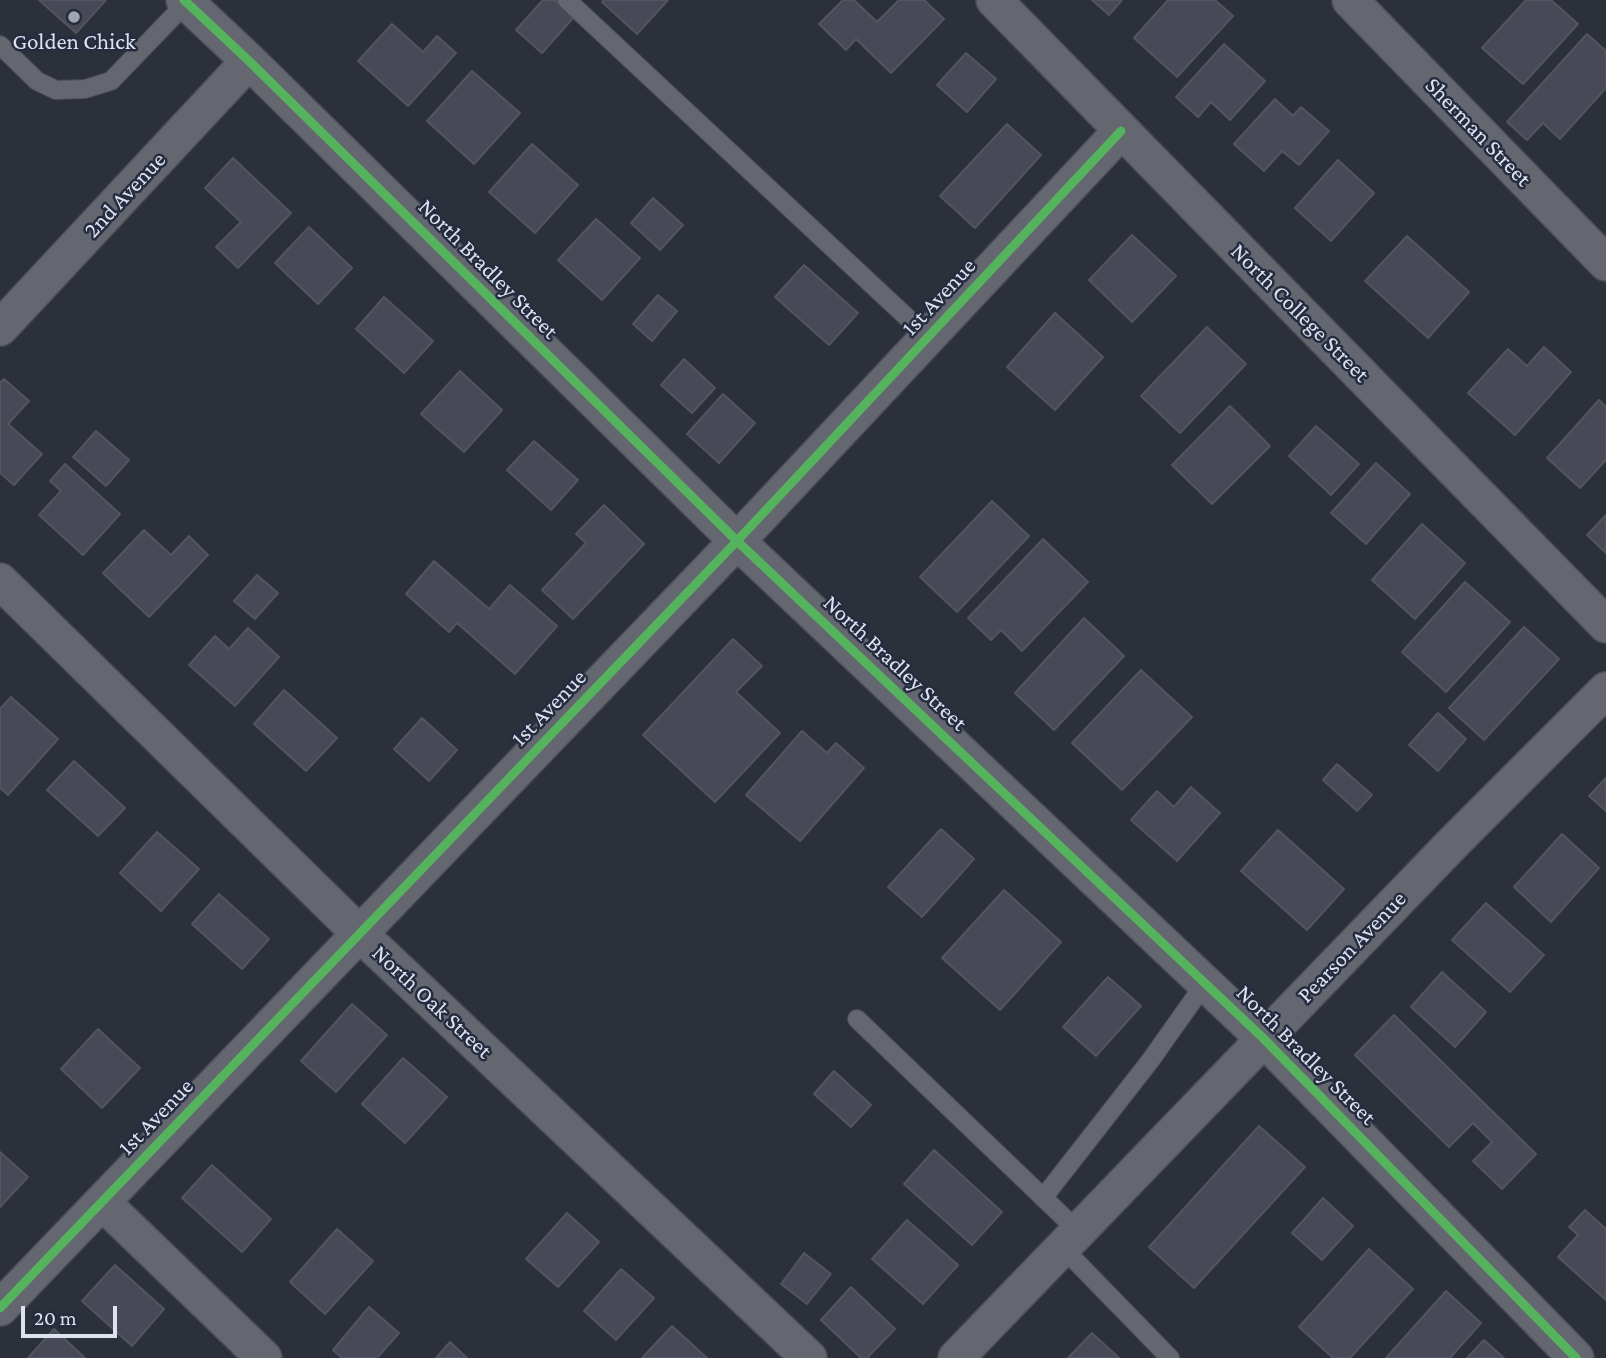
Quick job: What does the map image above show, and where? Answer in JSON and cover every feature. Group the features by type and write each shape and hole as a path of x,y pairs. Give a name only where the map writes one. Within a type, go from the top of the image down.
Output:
{"street":[{"name":"North College Street","path":"994,0 1606,625"},
{"name":"North Bradley Street","path":"187,1 737,541 1264,1038 1576,1358"},
{"name":"Sherman Street","path":"1363,3 1606,263"},
{"name":"2nd Avenue","path":"0,328 249,61"},
{"name":"1st Avenue","path":"0,1308 737,541 1121,131"},
{"name":"North Oak Street","path":"0,581 359,933 809,1358"},
{"name":"Pearson Avenue","path":"956,1358 1264,1038 1606,690"},
{"path":"102,1202 264,1358"}],"lane":[{"path":"568,0 928,337"},
{"path":"0,45 37,81 56,90 85,89 111,81 187,1"},
{"path":"1043,1198 1150,1061 1206,982"},
{"path":"857,1019 1043,1198 1070,1239 1170,1358"}],"building":[{"name":"Golden Chick","path":"39,0 106,0 76,33"},
{"path":"543,0 555,0 574,17 542,53 516,30"},
{"path":"668,0 637,34 602,2"},
{"path":"843,0 854,0 877,22 899,0 924,0 944,19 891,73 856,39 846,50 819,24"},
{"path":"1092,0 1122,0 1109,15"},
{"path":"1168,0 1215,0 1233,16 1177,77 1134,38"},
{"path":"1526,0 1551,0 1578,24 1523,84 1482,48"},
{"path":"392,24 423,52 437,36 456,53 408,106 358,61"},
{"path":"1587,34 1606,51 1606,88 1560,139 1543,123 1527,140 1507,122"},
{"path":"1224,44 1265,81 1230,120 1211,102 1198,117 1176,97"},
{"path":"966,53 996,79 967,112 937,85"},
{"path":"472,71 520,113 474,164 427,121"},
{"path":"1275,99 1293,116 1301,107 1329,131 1299,165 1282,151 1264,171 1234,144"},
{"path":"1007,124 1041,155 975,228 940,196"},
{"path":"532,144 578,185 535,233 489,192"},
{"path":"233,158 291,213 238,268 216,247 241,222 205,188"},
{"path":"1338,160 1374,193 1331,241 1295,208"},
{"path":"653,198 683,225 660,250 631,223"},
{"path":"596,219 640,258 602,300 558,260"},
{"path":"309,227 352,268 318,304 275,263"},
{"path":"1132,235 1176,276 1132,322 1089,280"},
{"path":"1407,236 1469,292 1428,338 1365,281"},
{"path":"804,265 858,313 829,345 775,297"},
{"path":"658,295 677,311 652,341 633,324"},
{"path":"384,297 433,341 404,373 356,329"},
{"path":"1055,313 1103,357 1055,410 1007,367"},
{"path":"1207,327 1246,364 1180,433 1141,396"},
{"path":"1544,347 1571,372 1515,435 1468,393 1508,349 1527,366"},
{"path":"684,359 715,388 692,413 661,385"},
{"path":"460,371 502,410 464,452 421,414"},
{"path":"4,379 29,401 8,424 42,454 14,485 0,473 0,383"},
{"path":"723,394 755,423 719,463 687,434"},
{"path":"1599,400 1606,407 1606,460 1580,488 1547,458"},
{"path":"1230,406 1270,446 1212,504 1172,465"},
{"path":"1316,426 1359,464 1331,495 1289,456"},
{"path":"96,431 129,460 106,486 73,457"},
{"path":"534,441 578,480 551,510 507,470"},
{"path":"1376,463 1410,494 1366,544 1331,513"},
{"path":"65,464 120,514 83,555 39,515 61,491 50,481"},
{"path":"992,501 1029,536 957,612 920,577"},
{"path":"604,505 644,544 573,619 542,590 586,543 576,534"},
{"path":"1606,515 1606,553 1587,535"},
{"path":"1422,524 1465,563 1415,619 1372,580"},
{"path":"144,530 171,555 189,536 208,555 149,617 103,573"},
{"path":"1043,539 1088,582 1022,651 1001,630 991,640 968,618"},
{"path":"434,561 489,609 510,585 557,626 515,674 457,623 449,632 406,594"},
{"path":"257,575 278,593 255,619 234,601"},
{"path":"1465,582 1510,622 1446,692 1402,652"},
{"path":"1084,618 1124,656 1054,730 1015,693"},
{"path":"1524,627 1559,659 1484,740 1449,708"},
{"path":"248,628 279,657 235,706 189,665 215,636 229,649"},
{"path":"733,639 762,666 736,692 780,733 715,802 643,735"},
{"path":"1141,670 1192,717 1122,790 1072,743"},
{"path":"284,690 337,738 306,771 254,724"},
{"path":"11,697 58,739 8,795 0,788 0,709"},
{"path":"1438,713 1466,739 1438,771 1409,745"},
{"path":"422,718 457,750 429,781 394,749"},
{"path":"802,731 827,753 836,743 864,768 800,841 746,795"},
{"path":"74,761 125,808 98,836 47,790"},
{"path":"1337,764 1372,795 1357,811 1323,780"},
{"path":"1606,778 1606,811 1589,796"},
{"path":"1191,787 1220,813 1177,861 1131,820 1157,791 1174,807"},
{"path":"941,829 974,859 922,917 888,887"},
{"path":"1278,830 1344,889 1307,930 1241,871"},
{"path":"157,832 199,869 161,911 120,873"},
{"path":"1562,834 1599,868 1551,922 1514,887"},
{"path":"1004,890 1061,942 1000,1010 942,958"},
{"path":"219,894 269,939 242,969 192,924"},
{"path":"1486,903 1544,955 1510,992 1452,940"},
{"path":"1442,972 1486,1012 1455,1047 1411,1007"},
{"path":"1108,977 1141,1006 1096,1056 1063,1027"},
{"path":"352,1004 387,1035 336,1092 301,1061"},
{"path":"1394,1015 1536,1154 1502,1189 1473,1161 1492,1142 1473,1123 1449,1147 1355,1055"},
{"path":"98,1029 140,1068 102,1108 61,1069"},
{"path":"403,1058 447,1097 405,1143 362,1104"},
{"path":"834,1071 871,1105 851,1127 814,1094"},
{"path":"1259,1126 1305,1167 1194,1288 1149,1247"},
{"path":"934,1150 1002,1212 972,1245 904,1184"},
{"path":"0,1152 28,1177 0,1207"},
{"path":"212,1165 271,1219 242,1252 182,1198"},
{"path":"1323,1198 1353,1226 1322,1260 1292,1233"},
{"path":"1585,1210 1606,1229 1606,1300 1558,1257 1578,1235 1569,1227"},
{"path":"567,1213 599,1242 558,1287 526,1259"},
{"path":"907,1220 958,1265 923,1304 872,1259"},
{"path":"337,1229 373,1261 325,1314 290,1282"},
{"path":"1369,1249 1413,1289 1350,1358 1333,1358 1299,1327"},
{"path":"804,1253 831,1274 807,1304 781,1284"},
{"path":"115,1265 164,1309 132,1346 82,1301"},
{"path":"621,1269 654,1298 616,1340 584,1311"},
{"path":"851,1287 895,1329 867,1358 861,1358 821,1320"},
{"path":"1446,1291 1481,1323 1450,1358 1386,1358"},
{"path":"369,1307 399,1333 377,1358 342,1358 333,1350"},
{"path":"672,1326 707,1358 642,1358"},
{"path":"54,1329 85,1358 28,1358"},
{"path":"1092,1333 1119,1358 1068,1358"},
{"path":"1484,1340 1504,1358 1467,1358"},
{"path":"450,1342 467,1358 436,1358"}],"cycle path":[{"path":"184,0 737,541 1263,1038 1576,1358"},
{"path":"0,1308 737,541 1121,131"}],"place":[{"name":"Golden Chick","path":"74,17"}]}
